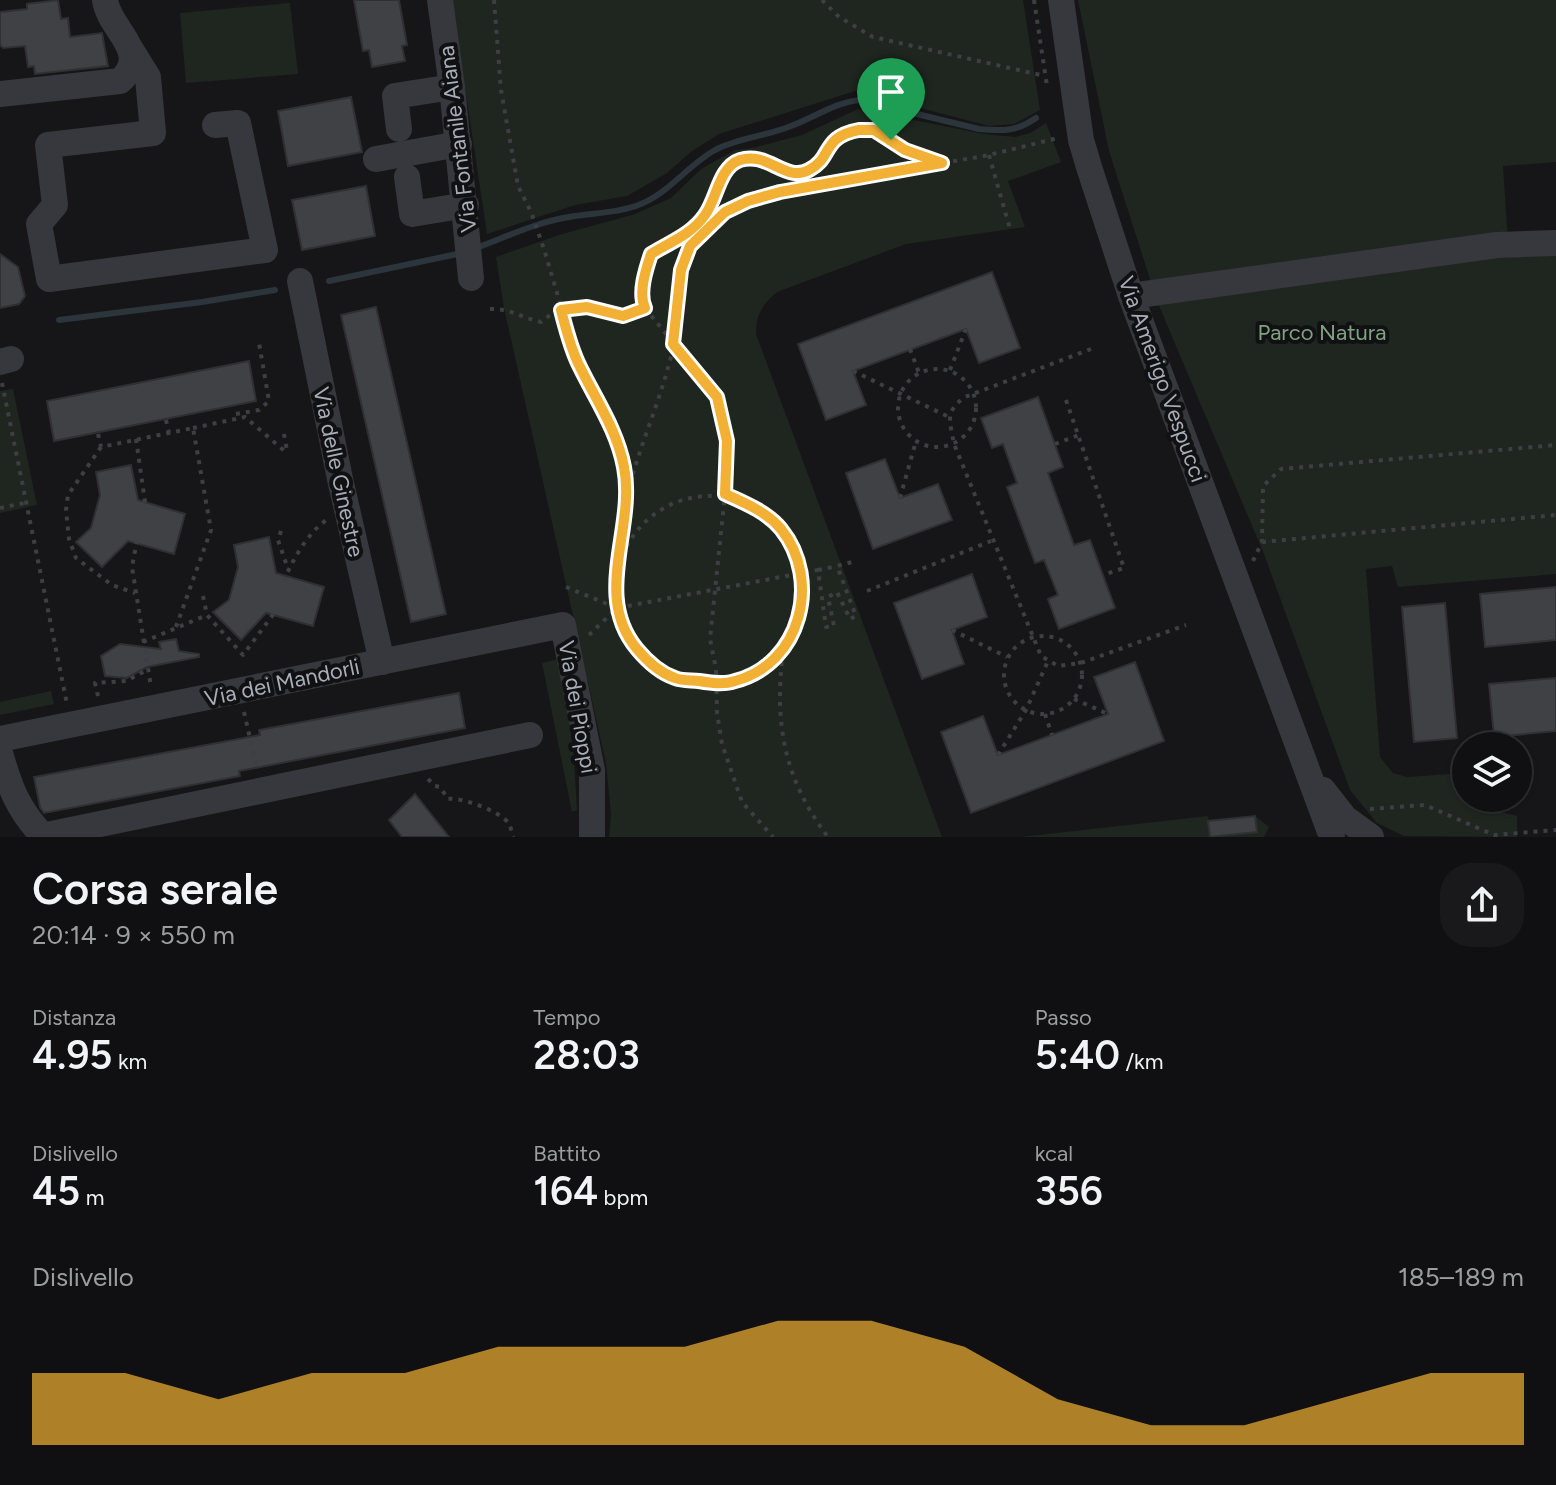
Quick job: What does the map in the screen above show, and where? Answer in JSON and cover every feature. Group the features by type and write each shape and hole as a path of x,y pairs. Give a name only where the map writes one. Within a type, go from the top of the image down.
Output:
{"street":[{"path":"105,0 110,18 148,77 153,133 48,145 55,205 39,224 49,279 265,250 238,123 215,125"},
{"name":"Via Fontanile Aiana","path":"440,0 466,205 471,278"},
{"name":"Via Amerigo Vespucci","path":"1061,0 1081,140 1131,296 1300,748 1339,828 1371,837"},
{"path":"0,94 120,81 130,72 133,61 130,48"},
{"path":"399,129 395,96 452,87"},
{"path":"376,159 459,144"},
{"path":"407,177 412,214 466,205"},
{"path":"1131,296 1497,245 1556,243"},
{"name":"Via delle Ginestre","path":"300,281 340,479 382,662"},
{"name":"Via dei Mandorli","path":"0,739 382,662 572,635"},
{"name":"Via dei Pioppi","path":"572,635 592,770 592,837"},
{"path":"0,753 14,798 43,836 530,735"}],"path":[{"path":"494,0 503,104 518,186 544,249 578,364 608,419 625,468 626,501 617,573 617,608 628,638 648,662 676,679 716,683 735,681 762,669 783,650 797,626 804,599 802,572 794,548 780,528 762,511 725,494 689,498 663,508 642,525 626,547 617,573"},
{"path":"822,0 839,17 873,37 1045,76"},
{"path":"773,837 742,802 722,744 710,639 725,494 727,441 717,397 642,302 646,269 651,254 692,230 706,215 725,172 738,161 767,160 795,174 810,170 821,160 829,143 843,133 874,130 905,150 942,163"},
{"path":"626,501 673,344 681,270 690,246 725,212 748,201 780,192 989,155 1061,138"},
{"path":"989,155 1010,229"},
{"path":"490,309 504,308 541,322 553,312 561,310 587,307 623,316 645,308"},
{"path":"950,370 966,329"},
{"path":"135,593 112,585 76,558 69,539 68,495 101,447 193,428 259,410 269,401 259,343"},
{"path":"910,349 919,373"},
{"path":"1091,349 974,394 953,406 949,417 954,444 1041,656 1058,666 1081,663 1186,625"},
{"path":"4,365 24,503 71,725"},
{"path":"939,368 950,370 960,375 974,394 977,405 971,428 954,444 941,447 916,441 906,433 900,421 900,394 919,373 939,368"},
{"path":"853,371 949,417"},
{"path":"1066,400 1124,568 1103,575"},
{"path":"234,407 236,416"},
{"path":"236,416 245,417 288,454 284,434"},
{"path":"166,420 169,433"},
{"path":"176,627 211,530 193,428"},
{"path":"98,434 101,447"},
{"path":"1055,444 1079,435"},
{"path":"136,439 146,509"},
{"path":"900,498 916,441"},
{"path":"1556,445 1281,469 1263,486 1262,542 1556,515"},
{"path":"0,508 24,503"},
{"path":"284,581 288,569 316,529 330,518 328,506"},
{"path":"281,531 278,540 288,569"},
{"path":"137,540 132,567 155,708"},
{"path":"867,591 992,540"},
{"path":"572,635 617,608 856,561"},
{"path":"818,570 826,627 834,626 828,597 837,592 850,619 856,616 837,566"},
{"path":"566,587 617,608"},
{"path":"203,596 207,615 243,655 275,612"},
{"path":"143,642 207,615"},
{"path":"952,630 1008,657"},
{"path":"1048,635 1063,640 1074,650 1081,663 1080,688 1074,699 1061,710 1045,714 1026,710 1016,703 1004,681 1008,657 1023,641 1033,637 1048,635"},
{"path":"783,650 778,691 781,734 790,770 828,837"},
{"path":"998,755 1026,710 1048,661"},
{"path":"98,697 95,683 126,681 149,669"},
{"path":"239,692 262,791"},
{"path":"1074,699 1108,714"},
{"path":"1045,714 1052,735"},
{"path":"409,760 435,786 440,787 448,799 457,798 508,822 514,837"},
{"path":"1339,828 1374,808 1425,805 1494,835 1556,830"}],"green space":[{"path":"452,0 1023,0 1040,110 1014,124 989,126 855,91 719,134 692,151 667,173 627,196 575,205 487,234"},
{"name":"Parco Natura","path":"1078,0 1556,0 1556,162 1503,166 1509,257 1556,254 1556,574 1398,587 1392,566 1366,569 1380,757 1393,773 1407,777 1452,774 1452,812 1501,812 1517,816 1517,837 1404,836 1377,823 1350,790 1264,554 1157,301 1109,151"},
{"path":"290,3 298,74 186,83 180,13"},
{"path":"858,109 984,134 1015,137 1030,133 1046,123 1061,162 1008,181 1025,227 906,244 777,292 764,306 757,321 756,334 942,837 609,837 611,814 606,763 504,308 496,257 635,214 671,198 701,169 735,150 802,135"},
{"path":"13,389 37,505 0,513 0,391"},
{"path":"557,659 573,742 577,810 572,812 542,663"},
{"path":"51,691 54,704 0,715 0,702"},
{"path":"1208,816 1210,837 1021,837"},
{"path":"1255,816 1269,827 1264,837 1210,837 1256,832"}],"building":[{"path":"58,0 61,19 68,18 70,37 102,33 108,66 35,74 34,66 28,67 25,46 3,48 0,45 0,12 27,9 27,4"},
{"path":"354,0 399,0 407,45 402,46 405,61 372,67 369,50 363,51"},
{"path":"351,97 362,152 288,166 278,111"},
{"path":"366,186 375,236 302,250 292,200"},
{"path":"0,254 18,267 25,296 19,304 0,308"},
{"path":"992,272 1020,348 979,363 966,329 853,371 866,405 826,420 798,344"},
{"path":"376,307 446,614 411,622 341,315"},
{"path":"249,361 256,401 54,441 47,401"},
{"path":"1038,397 1063,467 1048,473 1074,545 1090,540 1115,608 1059,629 1048,599 1058,595 1044,560 1035,563 1007,487 1017,483 1003,444 992,448 981,418"},
{"path":"885,459 900,498 938,484 952,520 873,549 846,473"},
{"path":"131,465 138,500 185,514 174,554 128,541 102,567 76,542 91,528 100,495 96,472"},
{"path":"269,537 276,573 324,587 313,626 266,613 241,640 213,612 229,600 238,567 234,545"},
{"path":"972,574 987,617 952,630 964,664 922,679 894,603"},
{"path":"1556,587 1556,640 1485,647 1480,594"},
{"path":"1445,603 1456,732 1452,732 1452,738 1414,742 1402,607"},
{"path":"176,639 179,651 199,654 199,657 147,667 127,678 105,676 101,656 120,644 161,649 159,642"},
{"path":"1135,662 1164,741 971,813 941,732 983,716 998,755 1108,714 1094,677"},
{"path":"1556,678 1556,731 1494,732 1489,684"},
{"path":"459,693 465,728 239,771 240,776 44,813 40,807 34,777 260,735 259,730"},
{"path":"415,794 449,837 402,837 389,820"},
{"path":"1255,816 1257,832 1210,837 1208,821"}],"waterway":[{"path":"476,248 545,222 641,204 661,193 715,150 782,129 850,102 859,100 979,129 1009,130 1036,118"},
{"path":"329,281 462,253"},
{"path":"59,320 275,290"}],"route":[{"path":"874,130 891,140 905,150 942,163 780,192 748,201 725,212 690,246 681,270 673,344 717,397 727,441 725,494 762,511 780,528 794,548 802,572 804,599 797,626 783,650 762,669 735,681 716,683 676,679 648,662 628,638 617,608 617,573 626,501 625,468 608,419 578,364 561,310 587,307 623,316 645,308 642,302 651,254 692,230 706,215 725,172 738,161 753,158 767,160 795,174 810,170 821,160 829,143 843,133 874,130"}]}
